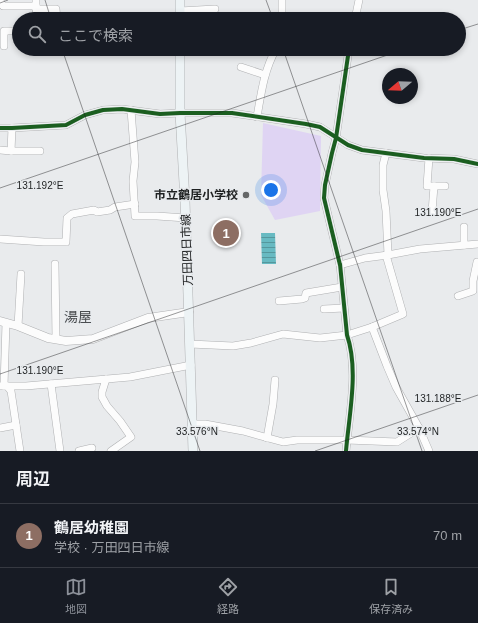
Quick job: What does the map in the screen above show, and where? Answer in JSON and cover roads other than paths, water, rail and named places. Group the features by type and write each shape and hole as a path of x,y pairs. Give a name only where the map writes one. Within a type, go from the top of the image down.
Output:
{"main road":[{"path":"180,0 180,12"},
{"name":"万田四日市線","path":"180,56 180,113 186,218 193,451"}],"street":[{"path":"282,0 282,12"},
{"path":"356,12 359,0"},
{"path":"0,1 3,6 36,5 56,9 56,12"},
{"path":"198,12 215,9"},
{"path":"4,46 4,31 12,31"},
{"path":"257,117 265,75 272,56"},
{"path":"346,451 353,379 351,345 347,335 340,264 324,198 325,185 336,138 348,56"},
{"path":"241,67 265,75"},
{"path":"0,128 66,125 85,115 103,110 122,109 160,114 232,113 320,127 348,145 362,150 429,158 454,159 478,164"},
{"path":"131,110 135,216 186,218"},
{"path":"11,150 12,128"},
{"path":"0,150 40,151"},
{"path":"190,344 233,346 252,343 283,334 320,338 347,335 372,327 402,314 387,255 386,211 383,190 383,165 386,152"},
{"path":"429,158 427,186 445,186"},
{"path":"432,212 434,186"},
{"path":"0,239 66,242 67,218 72,214 94,210 97,212 110,210 115,207 134,204"},
{"path":"464,228 464,245"},
{"path":"340,265 365,258 420,249 478,244"},
{"path":"458,296 473,290 473,281 478,259"},
{"path":"55,264 56,340"},
{"path":"18,326 21,274"},
{"path":"279,301 302,299 305,298 306,293 342,287"},
{"path":"324,309 344,308"},
{"path":"4,386 3,322 18,326 48,338 66,341 93,339 148,318 189,312"},
{"path":"372,327 396,387 419,428 428,451"},
{"path":"4,386 26,386 130,377 191,365"},
{"path":"106,379 102,397 107,406 131,437 111,451"},
{"path":"266,438 273,404 275,380"},
{"path":"51,384 60,451"},
{"path":"4,386 10,390 20,451"},
{"path":"193,424 205,424 243,431 283,442 297,440 347,440 397,442 419,428"},
{"path":"0,428 16,425"},
{"path":"79,451 92,448"}],"water":[{"path":"261,233 275,233 276,264 262,264"}],"place":[{"name":"市立鶴居小学校","path":"246,195"},
{"name":"鶴居幼稚園","path":"226,233"}],"district":[{"name":"湯屋","path":"78,317"}]}
